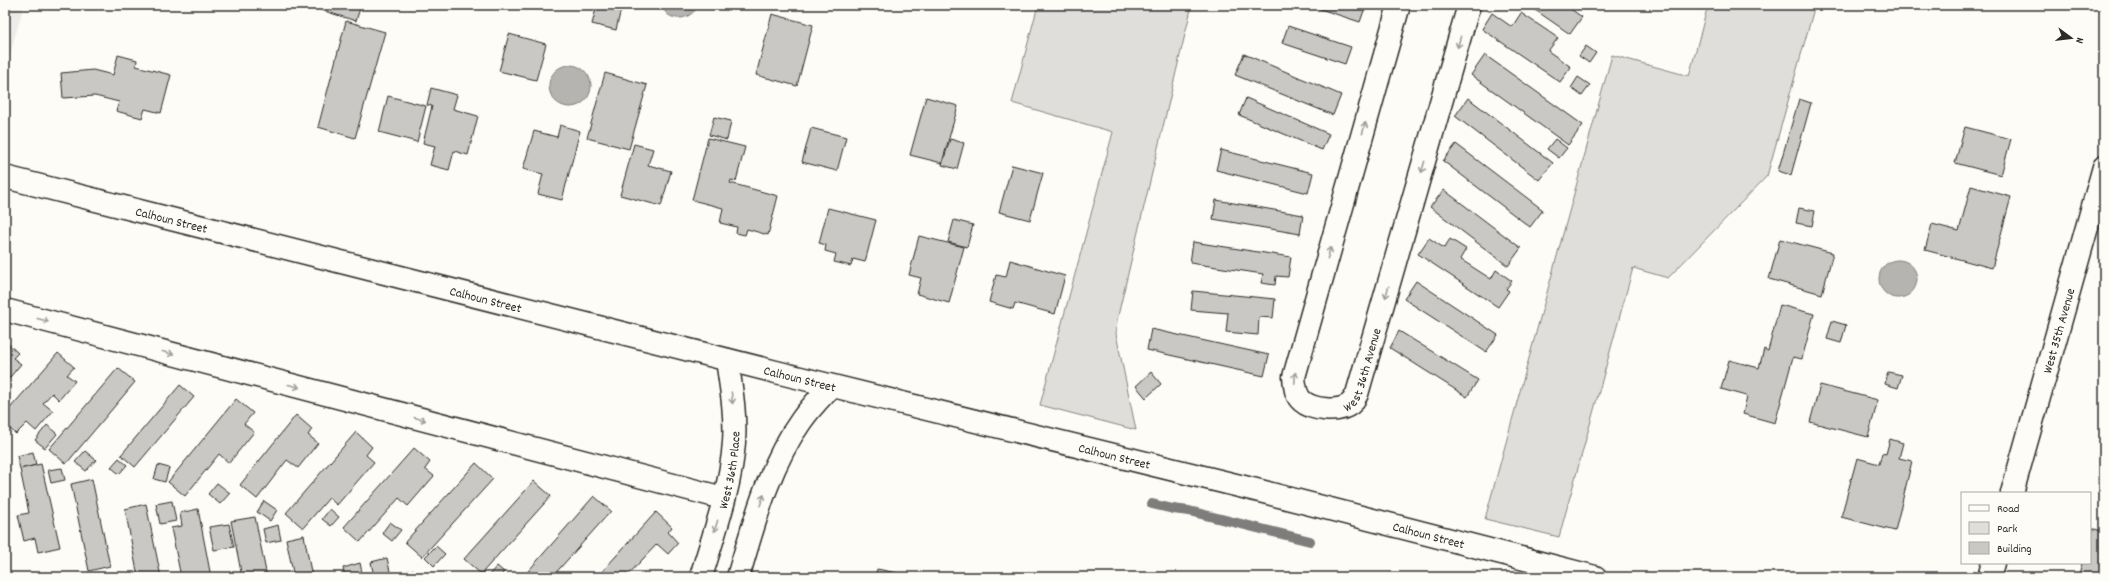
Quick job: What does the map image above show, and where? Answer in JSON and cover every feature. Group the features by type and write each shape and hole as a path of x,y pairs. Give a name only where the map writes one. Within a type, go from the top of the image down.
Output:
{"street":[{"name":"West 36th Avenue","path":"1399,5 1294,377 1296,392 1302,401 1315,407 1328,409 1344,407 1350,405 1357,394 1469,5"},
{"name":"West 35th Avenue","path":"2012,492 2104,167"},
{"name":"Calhoun Street","path":"5,177 727,360 1260,491 1595,577"},
{"path":"5,310 724,498"},
{"name":"West 36th Place","path":"701,577 724,498 730,473 734,441 733,408 727,360"},
{"path":"738,577 758,510 774,468 800,421 831,386"},
{"path":"1989,577 1993,564"}],"shaded area":[{"path":"5,5 24,5 5,71"},
{"path":"662,5 698,5 691,14 685,17 674,18 665,11"},
{"path":"566,65 574,65 582,68 588,74 591,86 588,98 582,104 574,107 566,107 558,104 552,98 549,90 549,82 552,74 558,68"},
{"path":"1894,260 1902,260 1912,265 1916,272 1916,286 1912,293 1902,298 1894,298 1884,293 1882,290 1879,283 1879,275 1884,265 1887,263"}],"green space":[{"path":"1038,5 1192,5 1117,320 1116,334 1136,430 1040,405 1113,132 1012,103"},
{"path":"1708,5 1815,5 1767,176 1668,278 1633,268 1559,537 1485,519 1612,55 1689,76"}],"building":[{"path":"319,5 361,5 356,21 318,9"},
{"path":"597,5 622,5 616,30 592,24"},
{"path":"1308,5 1366,5 1360,22"},
{"path":"1528,5 1565,5 1582,17 1570,34"},
{"path":"1492,13 1512,27 1521,13 1558,38 1548,51 1571,67 1560,82 1482,29"},
{"path":"772,14 813,25 797,86 756,75"},
{"path":"346,21 385,32 355,138 318,127"},
{"path":"1288,26 1351,47 1345,64 1282,43"},
{"path":"509,34 546,44 536,80 499,71"},
{"path":"1586,46 1596,53 1589,63 1579,56"},
{"path":"1244,54 1341,95 1333,115 1235,75"},
{"path":"118,55 137,60 136,66 171,75 161,113 145,109 142,118 116,111 119,102 95,96 63,98 61,73 93,70 113,75"},
{"path":"1485,55 1583,125 1568,145 1471,75"},
{"path":"605,73 647,85 629,149 587,138"},
{"path":"1578,77 1590,85 1582,96 1571,88"},
{"path":"431,88 457,95 453,109 478,116 468,155 454,151 449,170 430,165 435,146 423,143 432,106 427,105"},
{"path":"388,96 426,106 417,142 379,132"},
{"path":"926,97 958,106 942,163 910,155"},
{"path":"1246,98 1329,134 1322,150 1239,115"},
{"path":"1468,98 1553,163 1539,180 1455,116"},
{"path":"1799,99 1811,103 1791,175 1778,171"},
{"path":"714,117 731,121 727,140 709,135"},
{"path":"560,125 580,131 562,200 538,194 543,174 523,169 534,131 557,137"},
{"path":"1965,127 2011,139 2001,175 1955,163"},
{"path":"811,128 846,137 837,171 802,162"},
{"path":"708,138 745,147 736,181 731,180 730,183 778,196 768,235 747,229 745,235 736,233 737,227 720,223 723,208 692,200"},
{"path":"950,139 964,143 957,169 942,165"},
{"path":"1555,139 1567,148 1559,158 1547,149"},
{"path":"634,144 653,149 648,165 671,171 661,206 620,195"},
{"path":"1456,144 1543,210 1530,227 1443,161"},
{"path":"1221,150 1313,173 1308,193 1216,170"},
{"path":"1012,165 1043,173 1030,220 999,212"},
{"path":"1971,186 2011,197 1992,268 1925,250 1932,224 1959,231"},
{"path":"1444,190 1521,248 1508,266 1430,207"},
{"path":"1216,200 1303,215 1300,234 1213,219"},
{"path":"828,208 876,220 865,262 853,259 851,266 834,262 836,254 825,251 826,245 819,243"},
{"path":"1799,208 1815,211 1812,226 1796,223"},
{"path":"954,220 973,225 967,247 948,242"},
{"path":"919,236 964,247 949,303 917,294 921,278 909,275"},
{"path":"1429,238 1444,248 1450,239 1466,249 1460,259 1491,279 1496,270 1512,281 1506,289 1509,291 1498,307 1418,254"},
{"path":"1780,239 1833,253 1822,294 1769,279"},
{"path":"1193,242 1291,257 1288,277 1276,276 1275,285 1261,283 1263,274 1190,263"},
{"path":"1010,260 1065,276 1055,314 1015,303 1013,309 989,302 996,275 1006,277"},
{"path":"1416,281 1498,335 1486,352 1404,299"},
{"path":"1193,291 1275,299 1273,318 1259,317 1258,335 1226,332 1228,313 1191,310"},
{"path":"1780,305 1814,314 1802,359 1793,357 1775,423 1743,414 1747,396 1721,389 1729,360 1759,368 1764,349 1768,351"},
{"path":"1832,321 1846,325 1841,343 1827,339"},
{"path":"1151,329 1269,355 1264,376 1147,350"},
{"path":"1399,331 1478,380 1467,397 1390,348"},
{"path":"5,341 18,353 13,358 21,364 5,383"},
{"path":"58,353 74,367 67,375 75,381 59,400 52,393 43,403 53,411 36,431 27,423 16,434 5,425 5,414"},
{"path":"118,368 135,382 66,464 49,449"},
{"path":"1151,372 1161,384 1146,398 1136,386"},
{"path":"1888,372 1902,375 1898,388 1885,384"},
{"path":"180,385 194,397 135,467 121,455"},
{"path":"1820,385 1878,400 1868,437 1810,422"},
{"path":"236,399 253,413 244,424 254,432 229,463 219,454 185,496 168,482"},
{"path":"296,415 312,429 308,435 318,443 298,468 287,460 257,499 240,485"},
{"path":"47,425 57,434 45,448 35,440"},
{"path":"356,432 372,447 366,455 374,462 337,505 329,498 303,528 286,513"},
{"path":"1890,439 1903,443 1899,458 1912,461 1895,531 1841,517 1857,458 1879,464 1882,453 1886,454"},
{"path":"414,448 430,462 425,469 434,476 408,506 399,498 360,542 344,527"},
{"path":"85,451 96,460 86,471 75,462"},
{"path":"33,452 36,465 20,469 17,456"},
{"path":"119,458 127,465 119,474 111,467"},
{"path":"476,463 493,479 422,557 405,542"},
{"path":"41,464 60,547 38,552 35,538 24,541 18,515 29,513 20,469"},
{"path":"158,465 169,468 165,482 154,479"},
{"path":"62,468 65,480 51,483 48,470"},
{"path":"92,479 110,566 89,571 71,484"},
{"path":"534,481 551,496 481,574 464,559"},
{"path":"217,483 230,493 220,504 208,494"},
{"path":"594,496 611,511 552,577 523,577"},
{"path":"172,501 176,521 160,524 156,504"},
{"path":"264,501 277,510 270,521 257,512"},
{"path":"146,504 161,577 138,577 125,509"},
{"path":"198,509 211,577 181,577 171,528 182,526 180,513"},
{"path":"330,509 339,517 331,526 322,519"},
{"path":"656,512 672,527 668,532 678,543 668,554 657,544 626,577 597,577"},
{"path":"255,517 267,577 242,577 231,521"},
{"path":"390,522 401,530 392,541 382,533"},
{"path":"229,524 234,547 214,550 209,527"},
{"path":"278,525 281,540 266,543 263,529"},
{"path":"2092,528 2104,532 2104,577 2089,577 2079,574 2082,564 2091,564"},
{"path":"304,535 312,577 294,577 286,539"},
{"path":"436,546 445,554 434,566 425,557"},
{"path":"387,558 391,576 374,577 371,562"},
{"path":"360,563 363,577 345,577 343,568"},
{"path":"497,566 504,572 499,577 488,576"},
{"path":"877,569 912,576 875,577"},
{"path":"414,570 415,577 392,577 392,574"}],"waterway":[{"path":"1152,504 1189,511 1310,541"}]}
